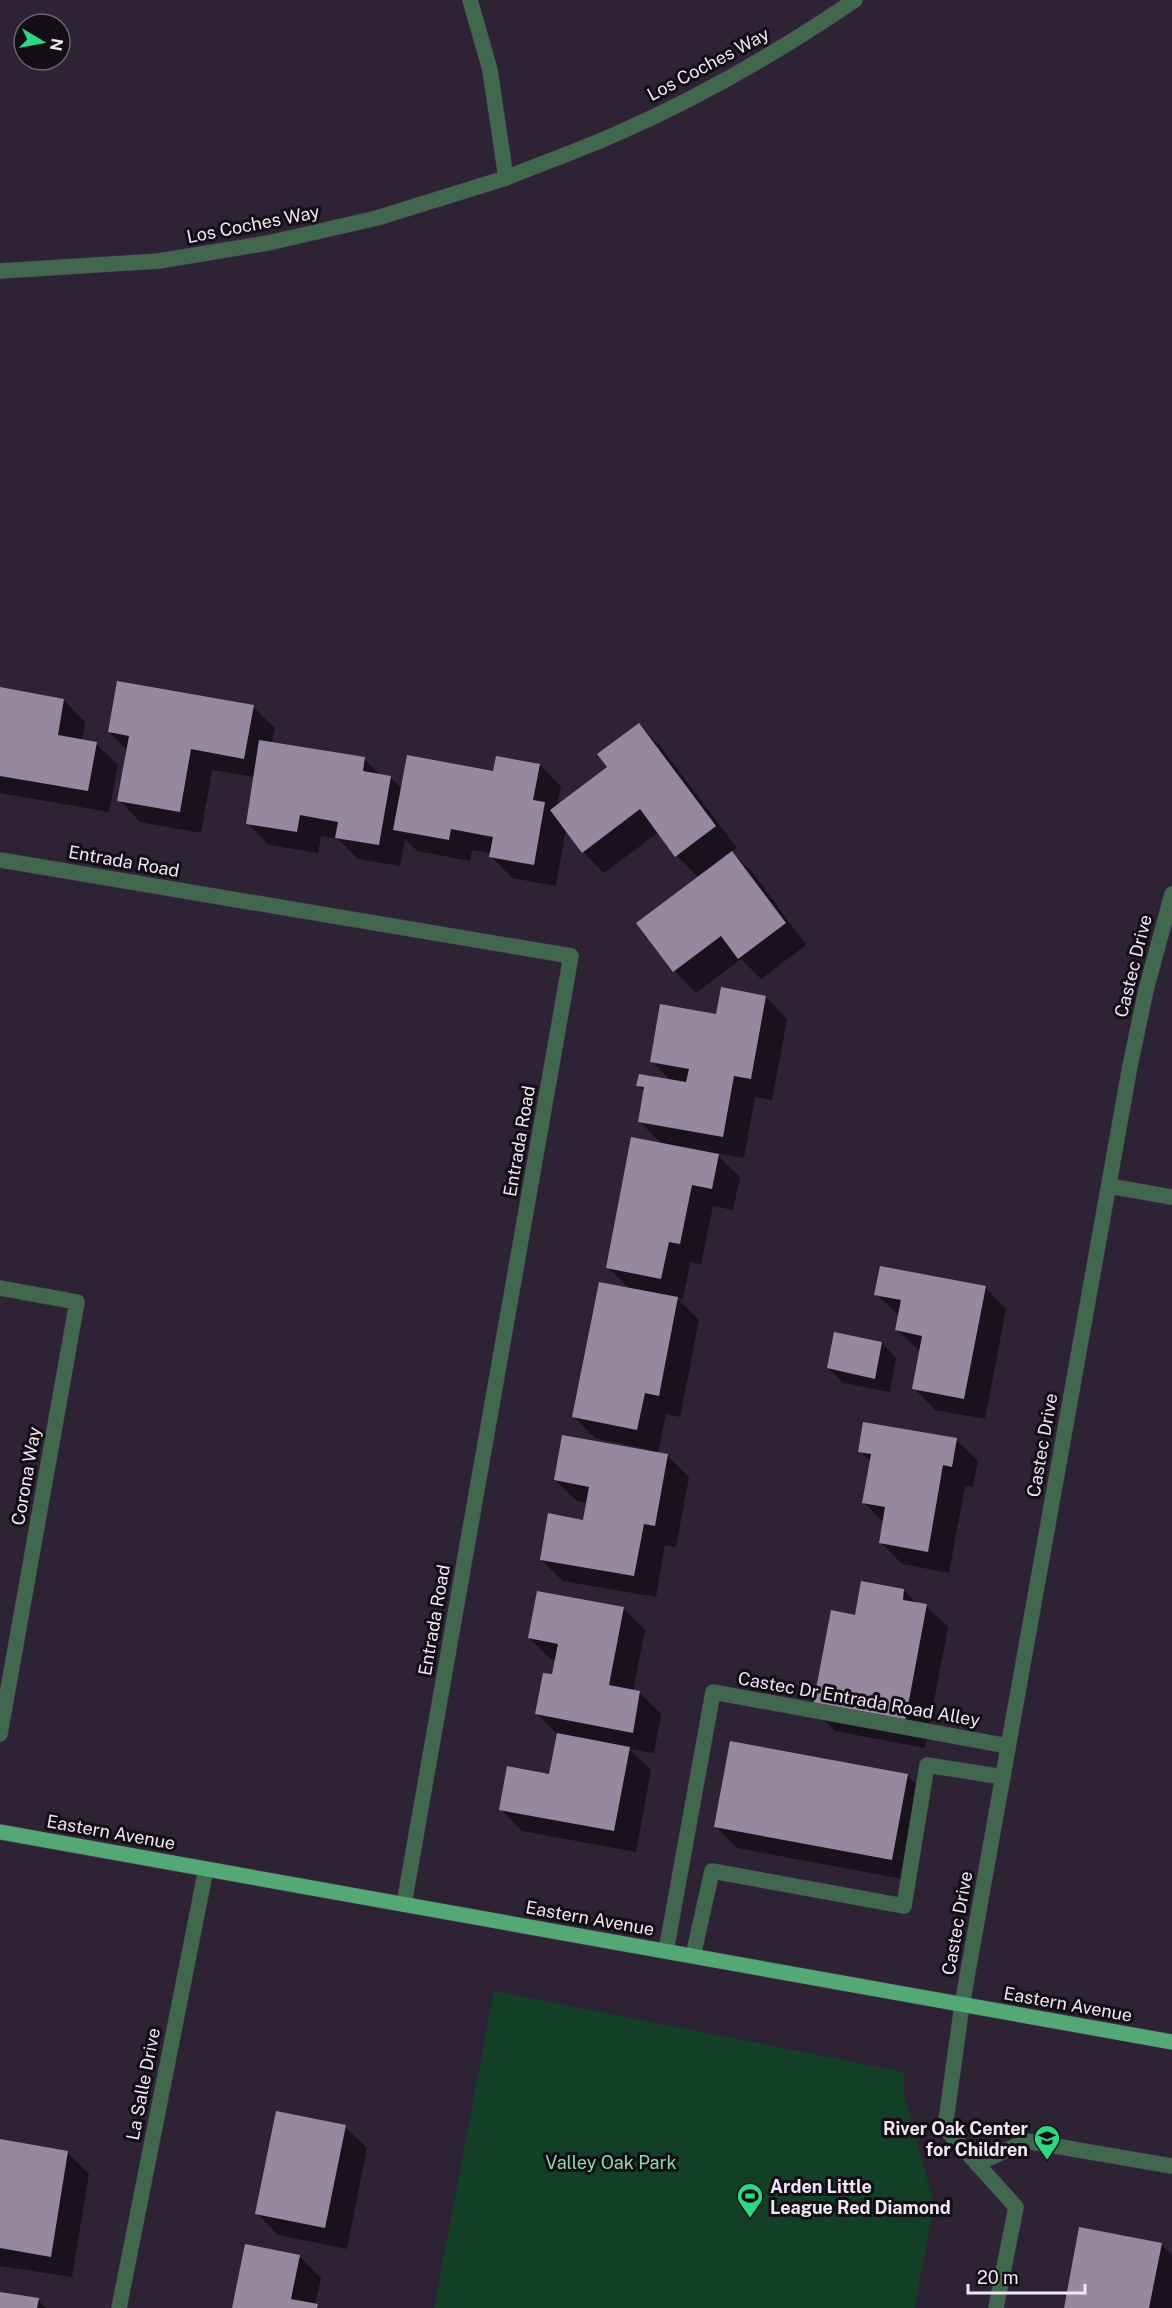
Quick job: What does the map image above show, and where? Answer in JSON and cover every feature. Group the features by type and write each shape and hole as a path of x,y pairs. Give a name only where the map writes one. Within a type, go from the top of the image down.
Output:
{"main road":[{"name":"Eastern Avenue","path":"0,1832 1172,2042"}],"street":[{"path":"470,0 489,70 506,178"},
{"name":"Los Coches Way","path":"0,271 159,261 268,243 377,218 506,178 617,133 717,84 813,29 855,0"},
{"name":"Entrada Road","path":"0,860 571,956 404,1904"},
{"name":"Castec Drive","path":"996,2308 1016,2206 945,2128 962,2005 1109,1186 1144,1000 1172,894"},
{"path":"1109,1186 1172,1197"},
{"name":"Corona Way","path":"0,1288 77,1302 0,1734"},
{"name":"Castec Dr Entrada Road Alley","path":"666,1951 713,1692 1008,1746"},
{"path":"693,1956 712,1871 904,1906 927,1765 1003,1777"},
{"name":"La Salle Drive","path":"119,2308 206,1869"},
{"path":"977,2164 1026,2141 1172,2166"}],"green space":[{"name":"Valley Oak Park","path":"494,1991 904,2072 904,2093 934,2204 915,2308 434,2308"}],"building":[{"path":"117,681 254,705 244,759 191,749 180,812 117,801 129,736 108,732"},
{"path":"0,687 64,699 58,735 97,742 88,791 0,776"},
{"path":"639,723 716,826 675,857 640,809 582,853 550,810 607,767 597,754"},
{"path":"259,740 365,757 363,771 391,776 379,845 335,838 338,822 300,815 297,832 246,824"},
{"path":"407,755 493,771 496,756 540,764 533,800 545,802 534,865 489,857 493,837 451,829 449,840 393,830"},
{"path":"732,851 786,923 738,959 721,936 673,972 636,923"},
{"path":"721,987 766,996 751,1079 734,1076 723,1137 638,1122 644,1087 636,1086 639,1074 686,1082 689,1069 650,1062 660,1004 716,1014"},
{"path":"631,1137 719,1154 712,1189 692,1185 680,1244 669,1242 661,1279 606,1268"},
{"path":"880,1266 986,1286 964,1399 912,1389 922,1336 895,1330 901,1300 874,1295"},
{"path":"599,1282 678,1297 659,1396 645,1393 637,1430 572,1417"},
{"path":"834,1332 882,1342 875,1379 827,1368"},
{"path":"863,1422 957,1438 952,1467 943,1465 928,1552 879,1543 885,1507 862,1503 871,1454 858,1452"},
{"path":"562,1435 668,1454 655,1526 644,1524 634,1576 540,1560 548,1513 583,1520 589,1487 554,1480"},
{"path":"861,1581 904,1589 903,1600 927,1604 904,1727 812,1710 831,1610 855,1615"},
{"path":"537,1591 624,1607 609,1685 640,1691 633,1733 535,1714 543,1673 552,1674 558,1644 528,1638"},
{"path":"557,1733 630,1747 614,1831 499,1810 507,1766 549,1774"},
{"path":"730,1741 908,1774 892,1860 714,1827"},
{"path":"276,2111 346,2125 325,2228 255,2214"},
{"path":"0,2139 68,2151 51,2257 0,2248"},
{"path":"1079,2227 1162,2243 1149,2308 1064,2308"},
{"path":"245,2244 300,2255 291,2299 318,2304 317,2308 232,2308"},
{"path":"0,2292 39,2298 37,2308 0,2308"}],"place":[{"name":"River Oak Center for Children","path":"1047,2161"},
{"name":"Arden Little League Red Diamond","path":"750,2219"}]}
